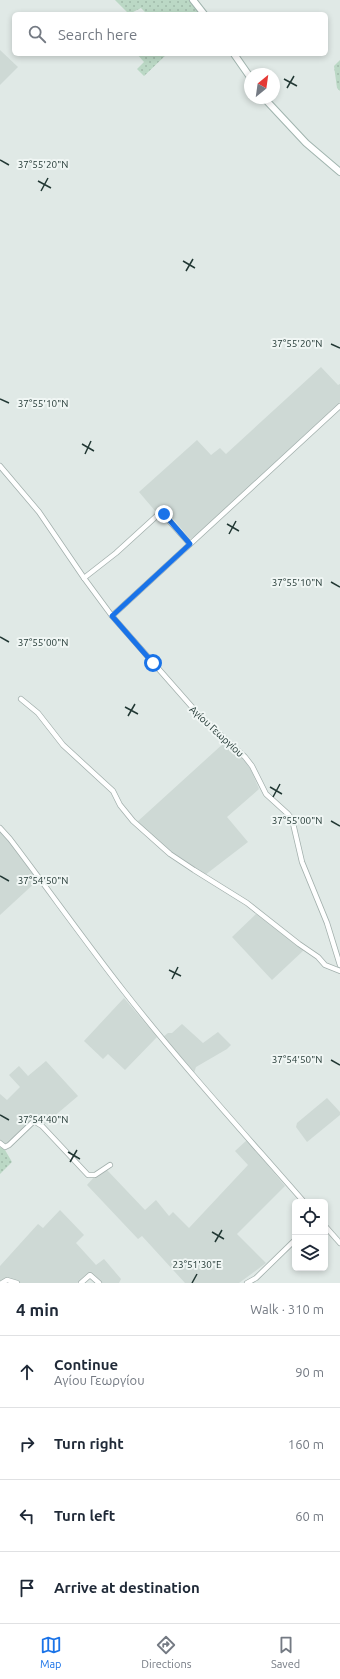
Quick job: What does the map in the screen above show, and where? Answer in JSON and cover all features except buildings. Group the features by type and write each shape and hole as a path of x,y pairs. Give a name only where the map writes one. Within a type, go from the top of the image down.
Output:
{"street":[{"path":"193,0 202,12"},
{"path":"235,56 244,68"},
{"path":"270,104 306,143 340,172"},
{"path":"112,616 340,406"},
{"name":"Αγίου Γεωργίου","path":"0,466 39,512 112,616 200,716 245,757 252,766 266,794 292,819 302,862 327,923 340,965"},
{"path":"84,578 116,553 161,512 190,544"},
{"path":"21,699 38,713 63,745 113,791 120,805 133,821 165,849 194,870 252,906 299,944 318,957 325,965 340,971"},
{"path":"0,828 10,839 66,916 123,990 191,1072 301,1199"},
{"path":"0,1143 5,1147 9,1145 34,1121 42,1126 88,1175 95,1175 110,1165"},
{"path":"328,1229 340,1243"},
{"path":"247,1283 256,1278 292,1243"},
{"path":"81,1283 90,1275 99,1283"},
{"path":"2,1283 7,1280 17,1283"}],"shaded area":[{"path":"0,50 18,67 0,85"},
{"path":"321,367 338,385 340,384 340,402 197,535 190,539 163,507 156,512 139,492 197,440 211,455 220,448 226,454"},
{"path":"225,742 245,761 251,770 259,789 227,817 248,842 205,875 175,856 137,822"},
{"path":"0,831 38,880 0,915"},
{"path":"258,912 304,950 272,980 232,937"},
{"path":"124,998 157,1037 125,1070 108,1054 103,1059 84,1041"},
{"path":"182,1024 203,1043 218,1032 231,1045 227,1049 196,1067 194,1073 163,1037 168,1033 172,1033"},
{"path":"46,1061 78,1096 45,1124 37,1115 7,1145 3,1144 0,1141 0,1094 7,1100 20,1087 9,1075 19,1066 28,1076"},
{"path":"327,1098 340,1112 340,1115 307,1142 296,1127 297,1123"},
{"path":"247,1140 285,1186 237,1234 266,1263 239,1283 185,1283 142,1236 138,1239 87,1185 95,1176 107,1170 145,1210 156,1200 169,1216 173,1212 189,1228 248,1165 235,1151"},
{"path":"60,1210 84,1235 76,1243 96,1265 104,1259 121,1279 119,1283 102,1283 90,1271 77,1283 0,1283 0,1266 38,1224 43,1228"}],"green space":[{"path":"115,0 190,0 199,12 145,12 141,8 133,12 127,12"},
{"path":"139,56 165,56 144,76 137,69 144,62"},
{"path":"340,60 340,91 337,88 334,66"},
{"path":"0,1147 5,1150 12,1162 0,1174"}],"route":[{"path":"153,663 130,634 112,616 190,544 164,514"}]}
